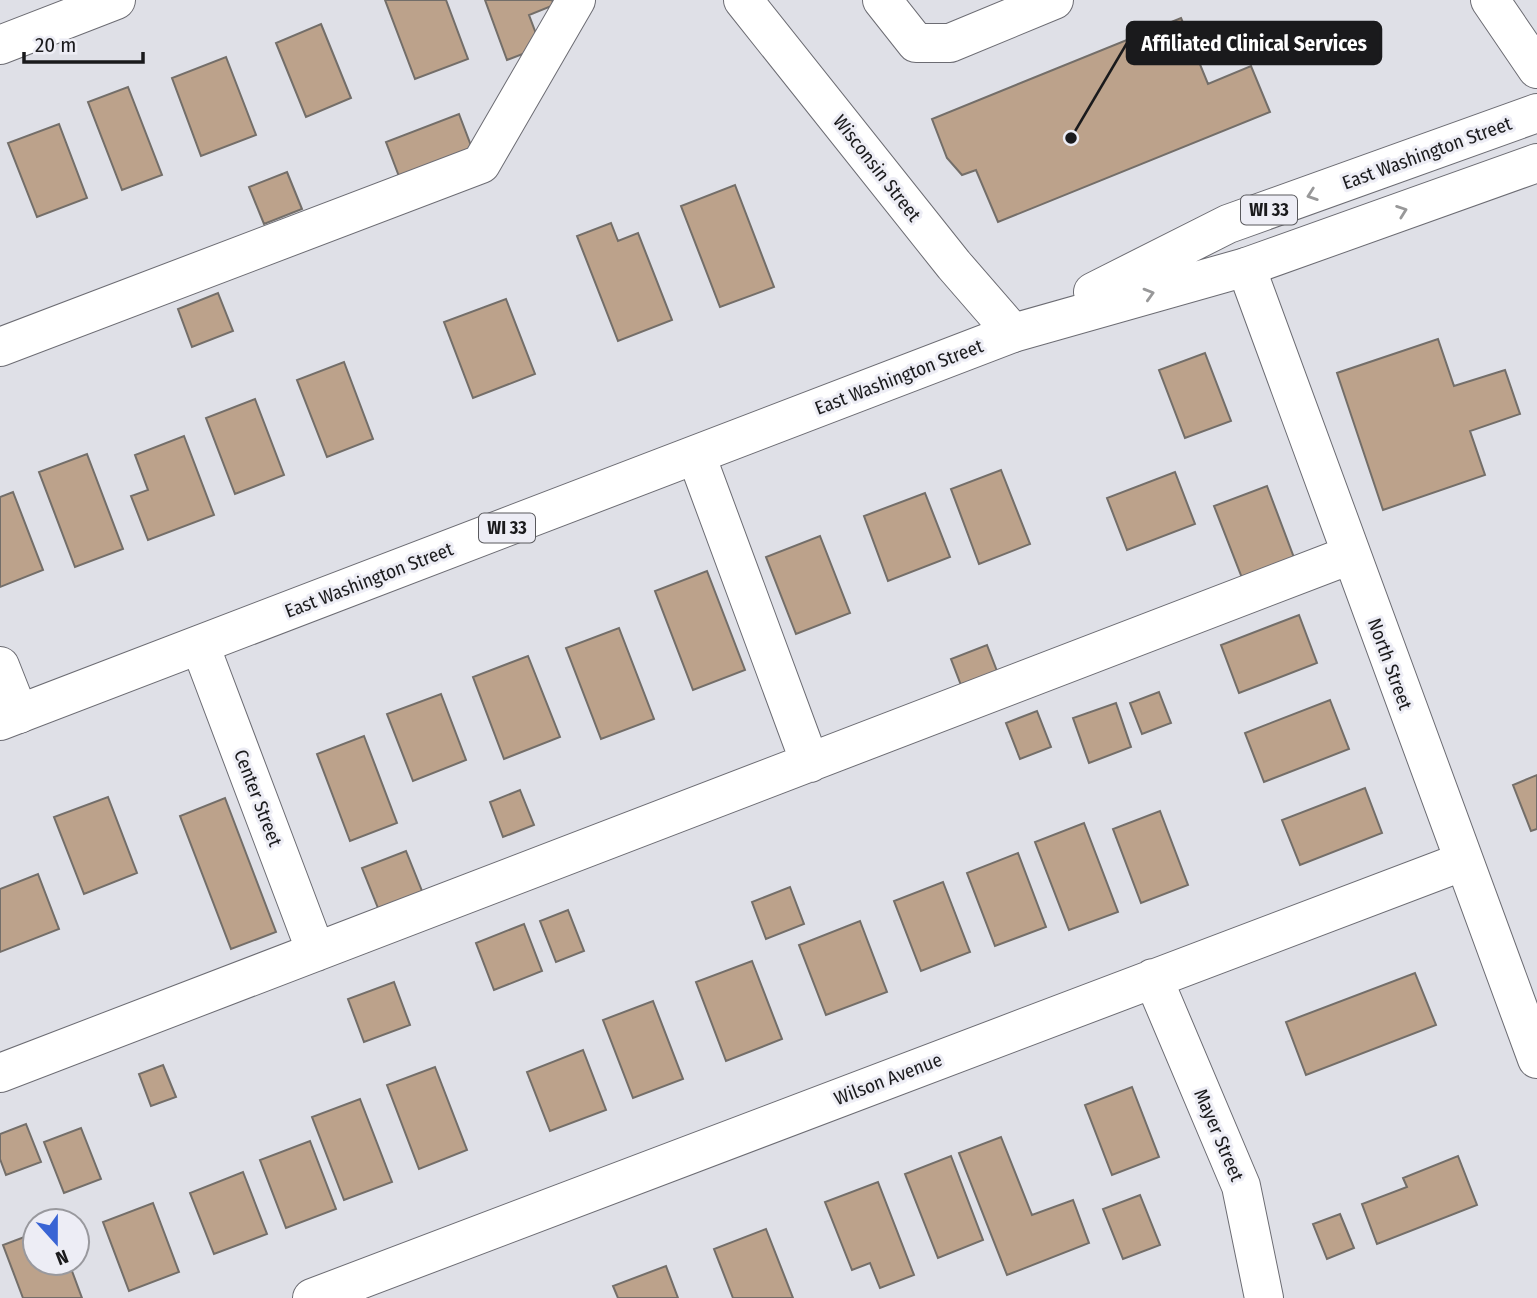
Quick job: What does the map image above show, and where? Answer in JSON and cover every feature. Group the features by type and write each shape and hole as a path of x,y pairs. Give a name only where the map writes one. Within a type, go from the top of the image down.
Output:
{"street":[{"path":"0,45 116,0"},
{"path":"0,347 481,164 576,0"},
{"path":"882,0 916,43 950,43 1034,4"},
{"path":"1490,0 1537,69"},
{"name":"Wisconsin Street","path":"760,7 954,265 1013,333"},
{"name":"East Washington Street","path":"1013,333 1228,224 1537,113"},
{"name":"East Washington Street","path":"9,718 1013,333 1245,267 1537,163"},
{"name":"North Street","path":"1245,267 1537,1059"},
{"path":"696,455 810,763"},
{"path":"0,1073 1350,555"},
{"name":"Center Street","path":"200,645 316,951"},
{"path":"0,666 9,718"},
{"name":"Wilson Avenue","path":"312,1298 1464,861"},
{"name":"Mayer Street","path":"1153,978 1241,1186 1264,1298"}],"building":[{"path":"385,0 446,0 468,59 415,79"},
{"path":"485,0 552,0 554,5 529,15 541,47 507,60"},
{"path":"1181,18 1208,84 1251,66 1270,112 998,222 976,170 962,175 947,158 932,119"},
{"path":"321,24 351,98 306,117 276,43"},
{"path":"226,57 256,135 201,156 172,78"},
{"path":"128,87 162,175 122,190 88,102"},
{"path":"459,114 473,151 400,179 386,142"},
{"path":"59,124 87,198 37,217 8,143"},
{"path":"287,172 302,209 264,224 249,187"},
{"path":"735,185 774,287 720,307 681,206"},
{"path":"611,223 618,241 638,233 672,320 618,341 577,236"},
{"path":"218,293 233,331 192,347 178,309"},
{"path":"506,299 535,374 473,398 444,322"},
{"path":"1438,339 1454,386 1505,370 1520,414 1470,431 1485,475 1383,510 1337,373"},
{"path":"1205,353 1231,421 1185,438 1159,370"},
{"path":"344,362 373,439 327,457 297,380"},
{"path":"255,399 284,475 235,494 206,418"},
{"path":"184,436 214,515 148,540 131,496 148,490 135,455"},
{"path":"87,454 123,549 75,567 39,472"},
{"path":"1001,470 1030,544 979,564 951,489"},
{"path":"1175,472 1195,524 1127,550 1107,498"},
{"path":"1267,486 1296,563 1244,583 1214,506"},
{"path":"13,492 43,570 0,587 0,497"},
{"path":"925,493 950,557 888,581 864,516"},
{"path":"820,536 850,613 796,634 766,557"},
{"path":"707,571 745,670 693,690 655,591"},
{"path":"1299,615 1317,663 1239,693 1221,645"},
{"path":"619,628 654,719 601,739 566,648"},
{"path":"987,645 1000,679 964,693 951,659"},
{"path":"528,656 560,737 504,759 473,677"},
{"path":"1159,692 1171,723 1142,734 1130,703"},
{"path":"441,694 466,760 413,781 387,714"},
{"path":"1330,700 1349,749 1264,782 1245,733"},
{"path":"1116,703 1131,747 1089,763 1073,718"},
{"path":"1037,711 1051,747 1020,759 1006,723"},
{"path":"364,736 397,823 350,841 317,754"},
{"path":"1537,775 1537,829 1531,831 1513,785"},
{"path":"1365,788 1382,833 1300,865 1282,820"},
{"path":"520,790 534,825 503,837 490,802"},
{"path":"108,797 137,873 84,894 54,817"},
{"path":"225,798 276,932 231,949 180,816"},
{"path":"1160,811 1188,885 1141,903 1113,829"},
{"path":"1084,823 1118,912 1069,930 1035,842"},
{"path":"406,851 424,896 380,913 362,868"},
{"path":"1018,853 1046,927 995,946 967,873"},
{"path":"38,874 59,929 0,952 0,889"},
{"path":"943,882 970,952 921,971 894,901"},
{"path":"790,887 804,924 766,939 752,902"},
{"path":"568,910 584,951 556,962 540,921"},
{"path":"860,921 887,992 826,1015 799,945"},
{"path":"524,924 542,971 494,990 476,943"},
{"path":"752,961 782,1039 726,1061 696,982"},
{"path":"1415,973 1436,1025 1306,1075 1286,1022"},
{"path":"394,982 410,1025 364,1042 348,999"},
{"path":"653,1001 683,1079 633,1098 603,1020"},
{"path":"583,1050 606,1110 550,1131 527,1072"},
{"path":"163,1065 176,1097 151,1106 139,1074"},
{"path":"435,1067 467,1150 419,1169 387,1085"},
{"path":"1132,1087 1159,1157 1112,1175 1085,1105"},
{"path":"360,1099 392,1182 344,1200 312,1117"},
{"path":"26,1124 41,1162 6,1175 0,1159 0,1134"},
{"path":"81,1128 101,1179 64,1193 44,1142"},
{"path":"1001,1137 1032,1215 1073,1200 1089,1243 1007,1275 959,1153"},
{"path":"310,1141 336,1209 286,1228 260,1160"},
{"path":"951,1156 983,1240 938,1258 905,1174"},
{"path":"1458,1156 1477,1205 1377,1244 1362,1204 1407,1187 1403,1178"},
{"path":"243,1172 267,1234 214,1254 190,1193"},
{"path":"878,1182 914,1275 880,1288 870,1263 852,1270 825,1202"},
{"path":"1140,1195 1160,1245 1123,1259 1103,1209"},
{"path":"153,1203 179,1272 129,1291 103,1222"},
{"path":"1340,1214 1354,1248 1327,1259 1313,1224"},
{"path":"766,1229 793,1298 733,1298 714,1249"},
{"path":"21,1238 21,1277 74,1277 82,1298 23,1298 3,1245"},
{"path":"666,1266 678,1298 618,1298 613,1286"}],"place":[{"name":"Affiliated Clinical Services","path":"1071,138"}]}
